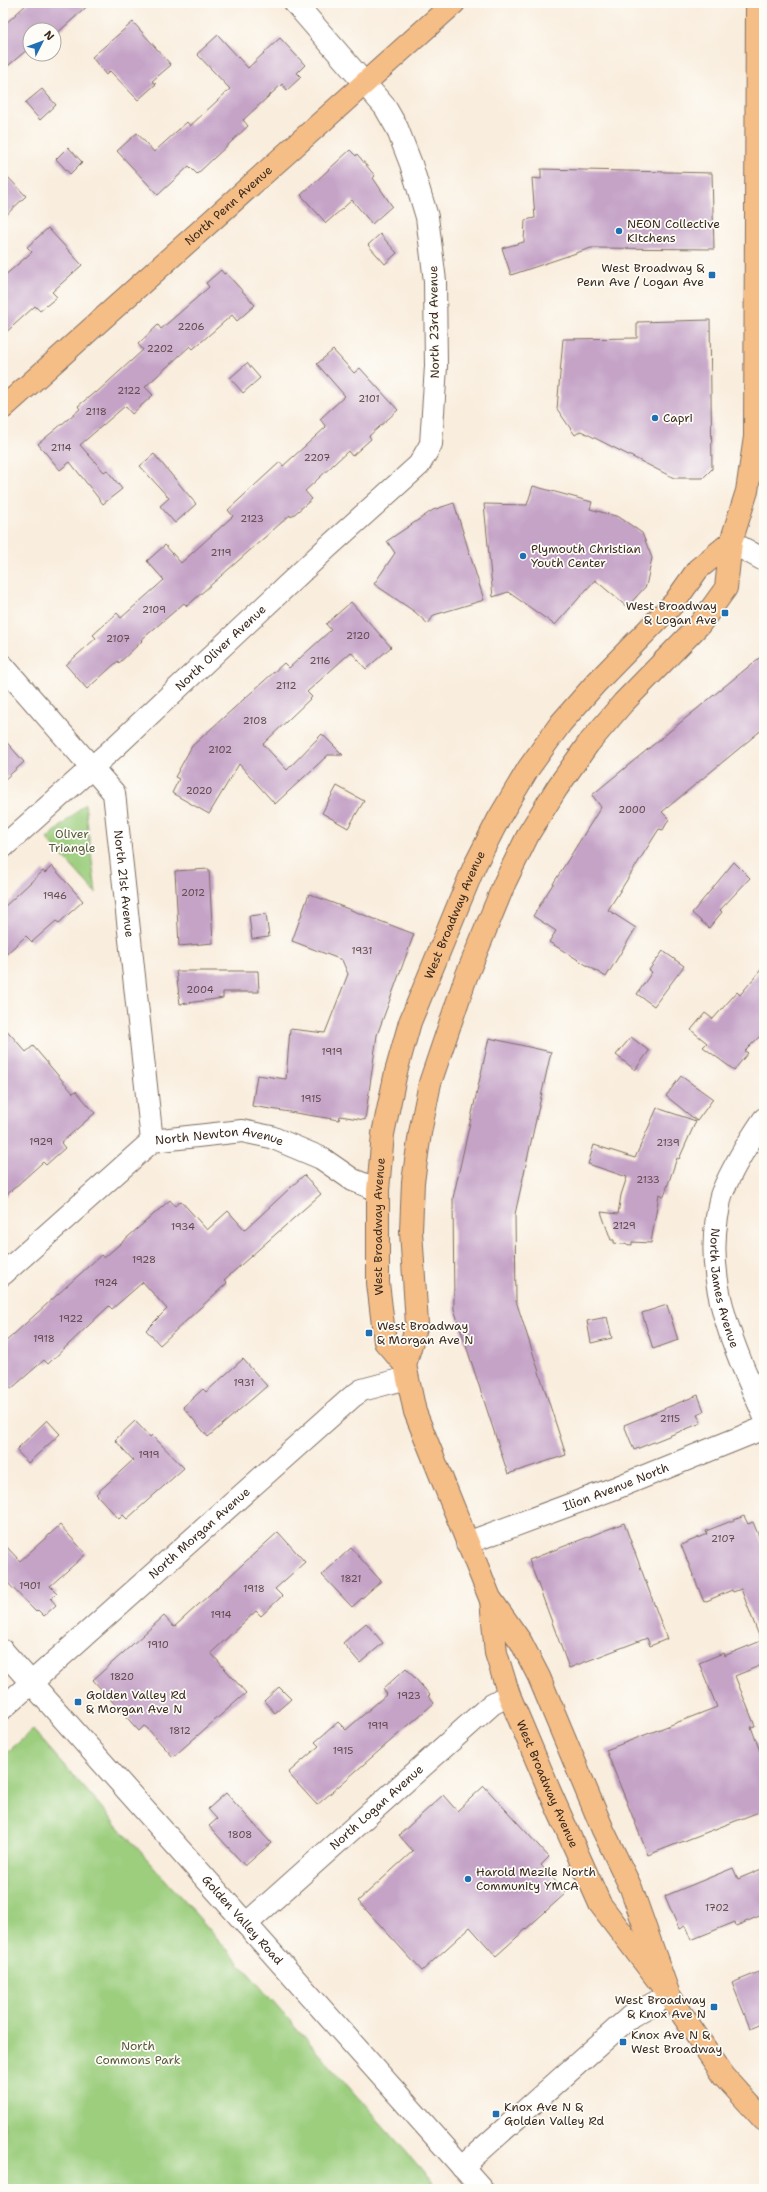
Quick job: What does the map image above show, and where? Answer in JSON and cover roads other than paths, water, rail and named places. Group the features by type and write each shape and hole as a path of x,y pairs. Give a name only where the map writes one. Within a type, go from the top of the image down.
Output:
{"main road":[{"name":"North Penn Avenue","path":"3,408 454,3"},
{"name":"West Broadway Avenue","path":"406,1372 417,1324 411,1231 413,1182 420,1133 430,1083 445,1035 485,930 530,833 557,788 588,744 623,703 700,624 726,588 731,542 747,491 755,437 757,3"},
{"name":"West Broadway Avenue","path":"669,1994 631,1888 603,1830 539,1677 521,1642 490,1598 415,1412 406,1372 385,1342 378,1283 378,1190 383,1134 396,1072 410,1022 474,867 499,818 528,769 561,723 596,682 674,603 698,569 731,542"},
{"name":"West Broadway Avenue","path":"490,1598 496,1653 510,1695 561,1819 600,1904 669,1994 724,2076 764,2120"}],"street":[{"name":"North 23rd Avenue","path":"295,3 366,83 385,107 397,128 411,164 427,217 436,281 436,366 431,444"},
{"name":"North Oliver Avenue","path":"3,847 93,767 328,547 419,465 431,444"},
{"path":"731,542 764,560"},
{"name":"North 21st Avenue","path":"3,666 93,767 114,793 152,1141"},
{"name":"North James Avenue","path":"764,1119 752,1137 721,1194 713,1240 715,1277 723,1311 737,1353 764,1415"},
{"name":"North Newton Avenue","path":"3,1274 152,1141 242,1131 271,1137 321,1158 353,1180 378,1190"},
{"name":"North Morgan Avenue","path":"3,1708 352,1397 362,1390 406,1372"},
{"name":"Ilion Avenue North","path":"468,1543 618,1487 764,1428"},
{"name":"Golden Valley Road","path":"3,1651 482,2189"},
{"name":"North Logan Avenue","path":"246,1924 492,1704 510,1695"},
{"path":"462,2167 631,2016 669,1994"}],"place":[{"name":"NEON Collective Kitchens","path":"619,231"},
{"name":"West Broadway & Penn Ave / Logan Ave","path":"712,275"},
{"name":"Capri","path":"655,418"},
{"name":"Plymouth Christian Youth Center","path":"523,556"},
{"name":"West Broadway & Logan Ave","path":"725,613"},
{"name":"West Broadway & Morgan Ave N","path":"369,1333"},
{"name":"Golden Valley Rd & Morgan Ave N","path":"78,1702"},
{"name":"Harold Mezile North Community YMCA","path":"468,1879"},
{"name":"West Broadway & Knox Ave N","path":"714,2007"},
{"name":"Knox Ave N & West Broadway","path":"623,2042"},
{"name":"Knox Ave N & Golden Valley Rd","path":"496,2114"}],"park label":[{"name":"Oliver Triangle","path":"72,841"},
{"name":"North Commons Park","path":"138,2053"}]}
